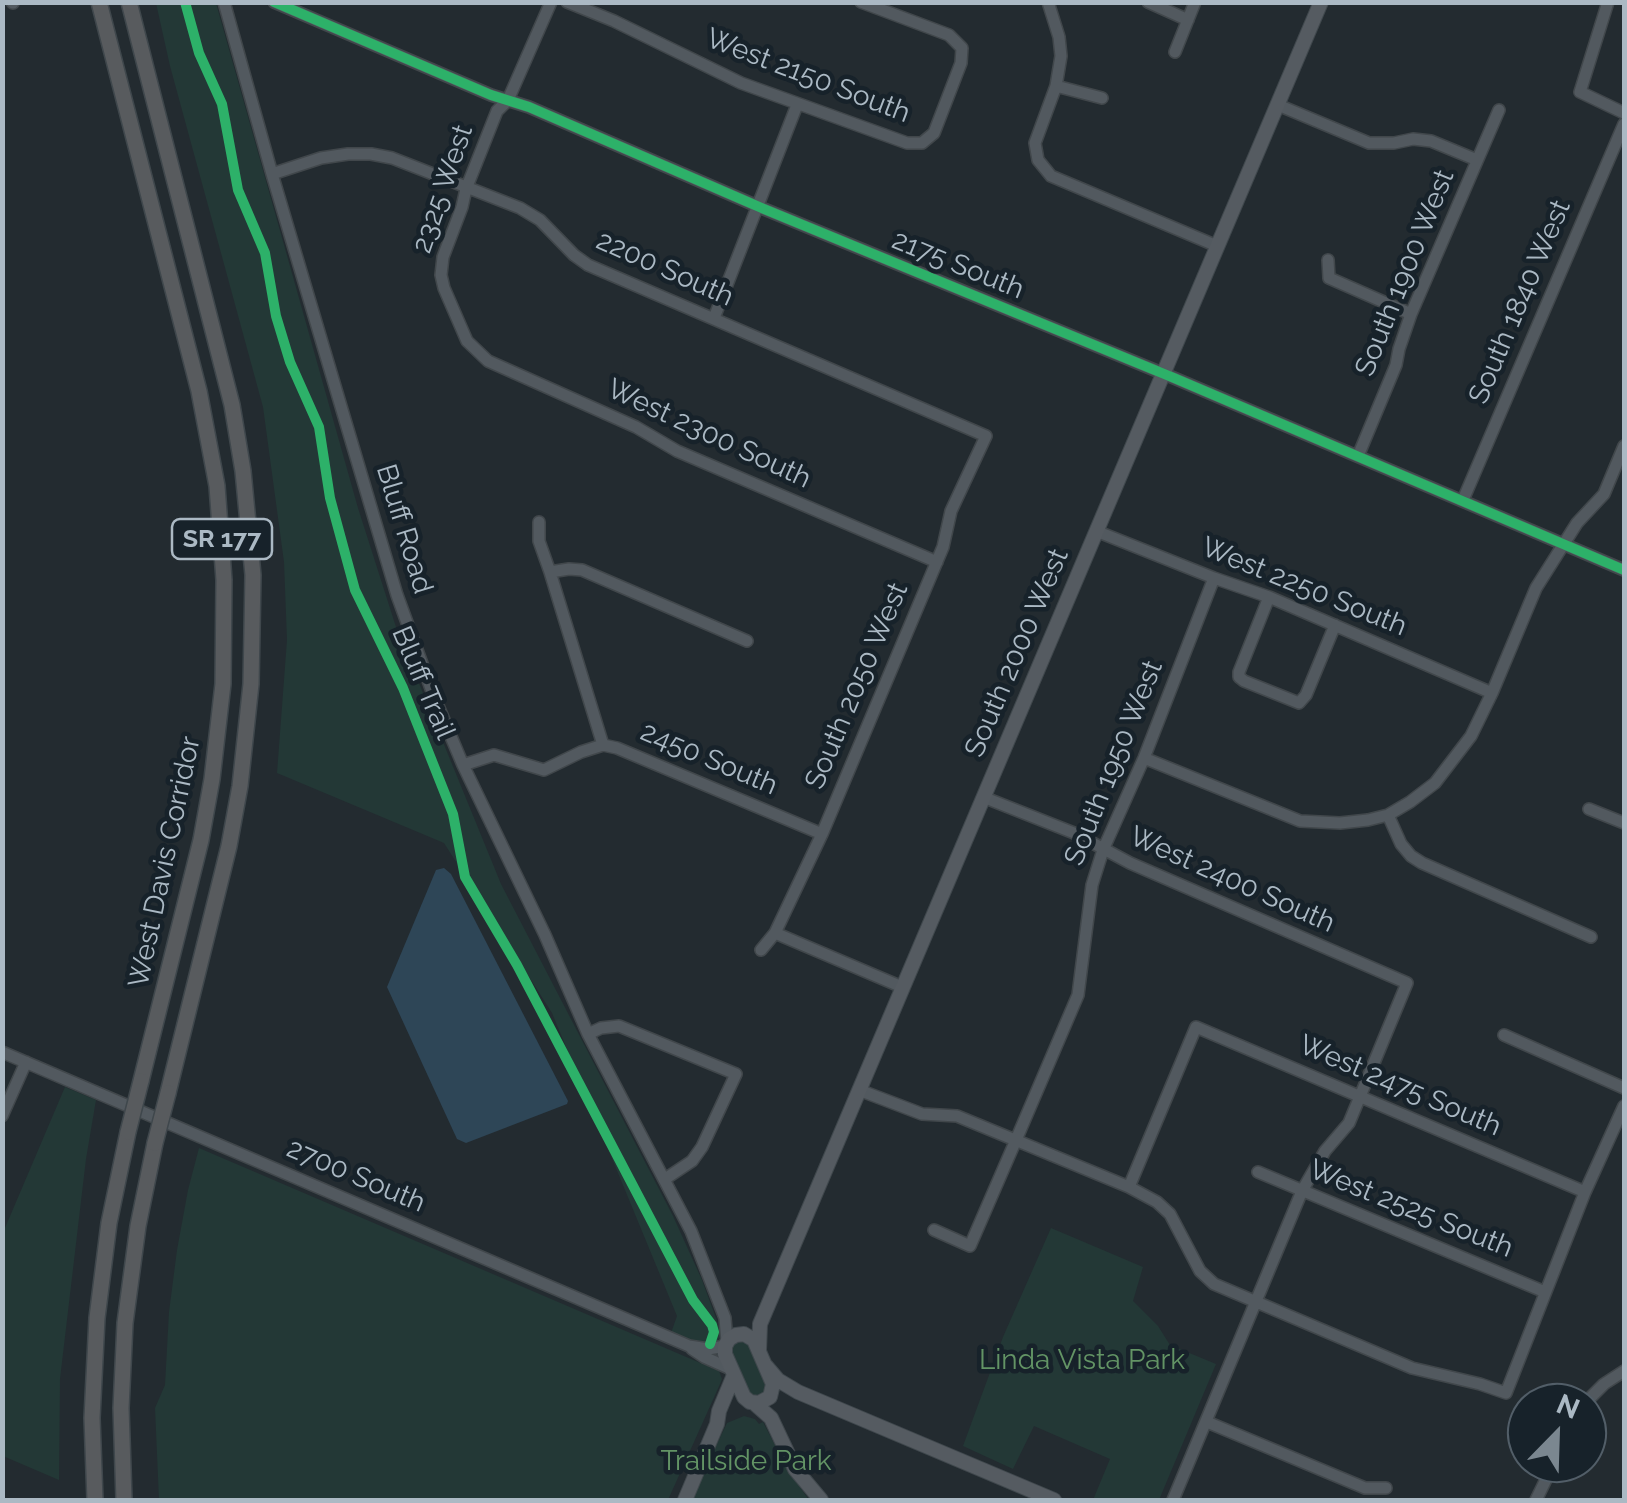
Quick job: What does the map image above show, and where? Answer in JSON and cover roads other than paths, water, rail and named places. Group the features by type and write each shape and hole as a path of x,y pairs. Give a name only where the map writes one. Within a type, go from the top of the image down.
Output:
{"highway":[{"name":"West Davis Corridor","path":"95,1500 92,1418 96,1318 109,1223 212,780 223,684 224,564 200,391 99,2"},
{"name":"West Davis Corridor","path":"124,1500 121,1428 125,1323 138,1226 222,876 240,786 252,684 252,575 244,471 232,405 129,2"}],"main road":[{"name":"South 2000 West","path":"759,1351 760,1324 1321,2"},
{"path":"760,1324 734,1339 725,1354 742,1394 766,1412 795,1469 821,1500"},
{"path":"734,1339 754,1340 773,1384 774,1425"},
{"path":"766,1366 798,1392 1054,1500"},
{"path":"684,1500 717,1424 732,1372"},
{"path":"717,1424 732,1409 763,1402 771,1395 798,1392"}],"street":[{"name":"Bluff Road","path":"224,2 397,595 432,694 588,1034 695,1241 734,1339"},
{"name":"2175 South","path":"274,2 1624,570"},
{"name":"2325 West","path":"467,341 444,288 443,257 497,111 508,100 551,2"},
{"name":"West 2150 South","path":"567,2 741,83 907,144 922,143 934,133 962,63 962,48 949,34 861,2"},
{"path":"1048,2 1059,37 1060,69 1035,142 1038,160 1051,176 1217,246"},
{"path":"1148,2 1188,20"},
{"path":"1175,52 1195,2"},
{"path":"1608,2 1580,92 1624,112"},
{"path":"1056,86 1102,98"},
{"path":"714,318 797,105"},
{"path":"1278,105 1369,142 1430,141 1478,160"},
{"name":"South 1900 West","path":"1358,456 1396,364 1411,314 1499,110"},
{"name":"South 1840 West","path":"1463,500 1624,124"},
{"name":"2200 South","path":"272,174 321,158 348,154 392,158 520,208 540,220 588,264 986,436"},
{"path":"1328,260 1329,278 1411,314"},
{"name":"West 2300 South","path":"467,341 488,361 678,451 937,562"},
{"name":"South 2050 West","path":"762,950 775,933 822,834 943,547 950,511 986,436"},
{"path":"1144,758 1300,821 1340,824 1388,815 1435,783 1471,736 1536,588 1578,523 1604,494 1624,446"},
{"path":"539,522 538,541 603,746"},
{"name":"West 2250 South","path":"1096,531 1269,598 1492,693"},
{"path":"550,572 582,570 747,641"},
{"name":"South 1950 West","path":"934,1230 970,1246 1078,995 1092,885 1103,850 1144,758 1214,578"},
{"path":"1269,598 1238,677 1276,694 1299,703 1303,700 1335,625"},
{"name":"2450 South","path":"463,765 494,755 544,770 581,752 603,746 617,748 822,834"},
{"name":"West 2400 South","path":"983,796 1408,983 1362,1096"},
{"path":"1590,809 1624,823"},
{"path":"1388,815 1401,844 1422,863 1591,937"},
{"path":"775,933 902,987"},
{"path":"588,1034 619,1026 736,1074 702,1147 692,1161 665,1179"},
{"name":"West 2475 South","path":"1130,1187 1196,1027 1585,1192"},
{"path":"1504,1035 1624,1088"},
{"name":"2700 South","path":"2,1052 689,1346 732,1372"},
{"path":"2,1116 26,1062"},
{"path":"859,1090 922,1114 957,1116 1130,1187 1170,1214 1200,1271 1214,1284 1412,1368 1506,1393 1585,1192 1624,1106"},
{"path":"1173,1500 1302,1190 1325,1151 1349,1123 1362,1096"},
{"name":"West 2525 South","path":"1258,1172 1545,1292"},
{"path":"689,1346 708,1349 734,1339"},
{"path":"1207,1422 1365,1488 1386,1488"}],"water":[{"path":"444,868 451,874 568,1101 466,1143 457,1139 387,987 436,870"}],"park label":[{"name":"Linda Vista Park","path":"1082,1361"},
{"name":"Trailside Park","path":"746,1462"}]}
